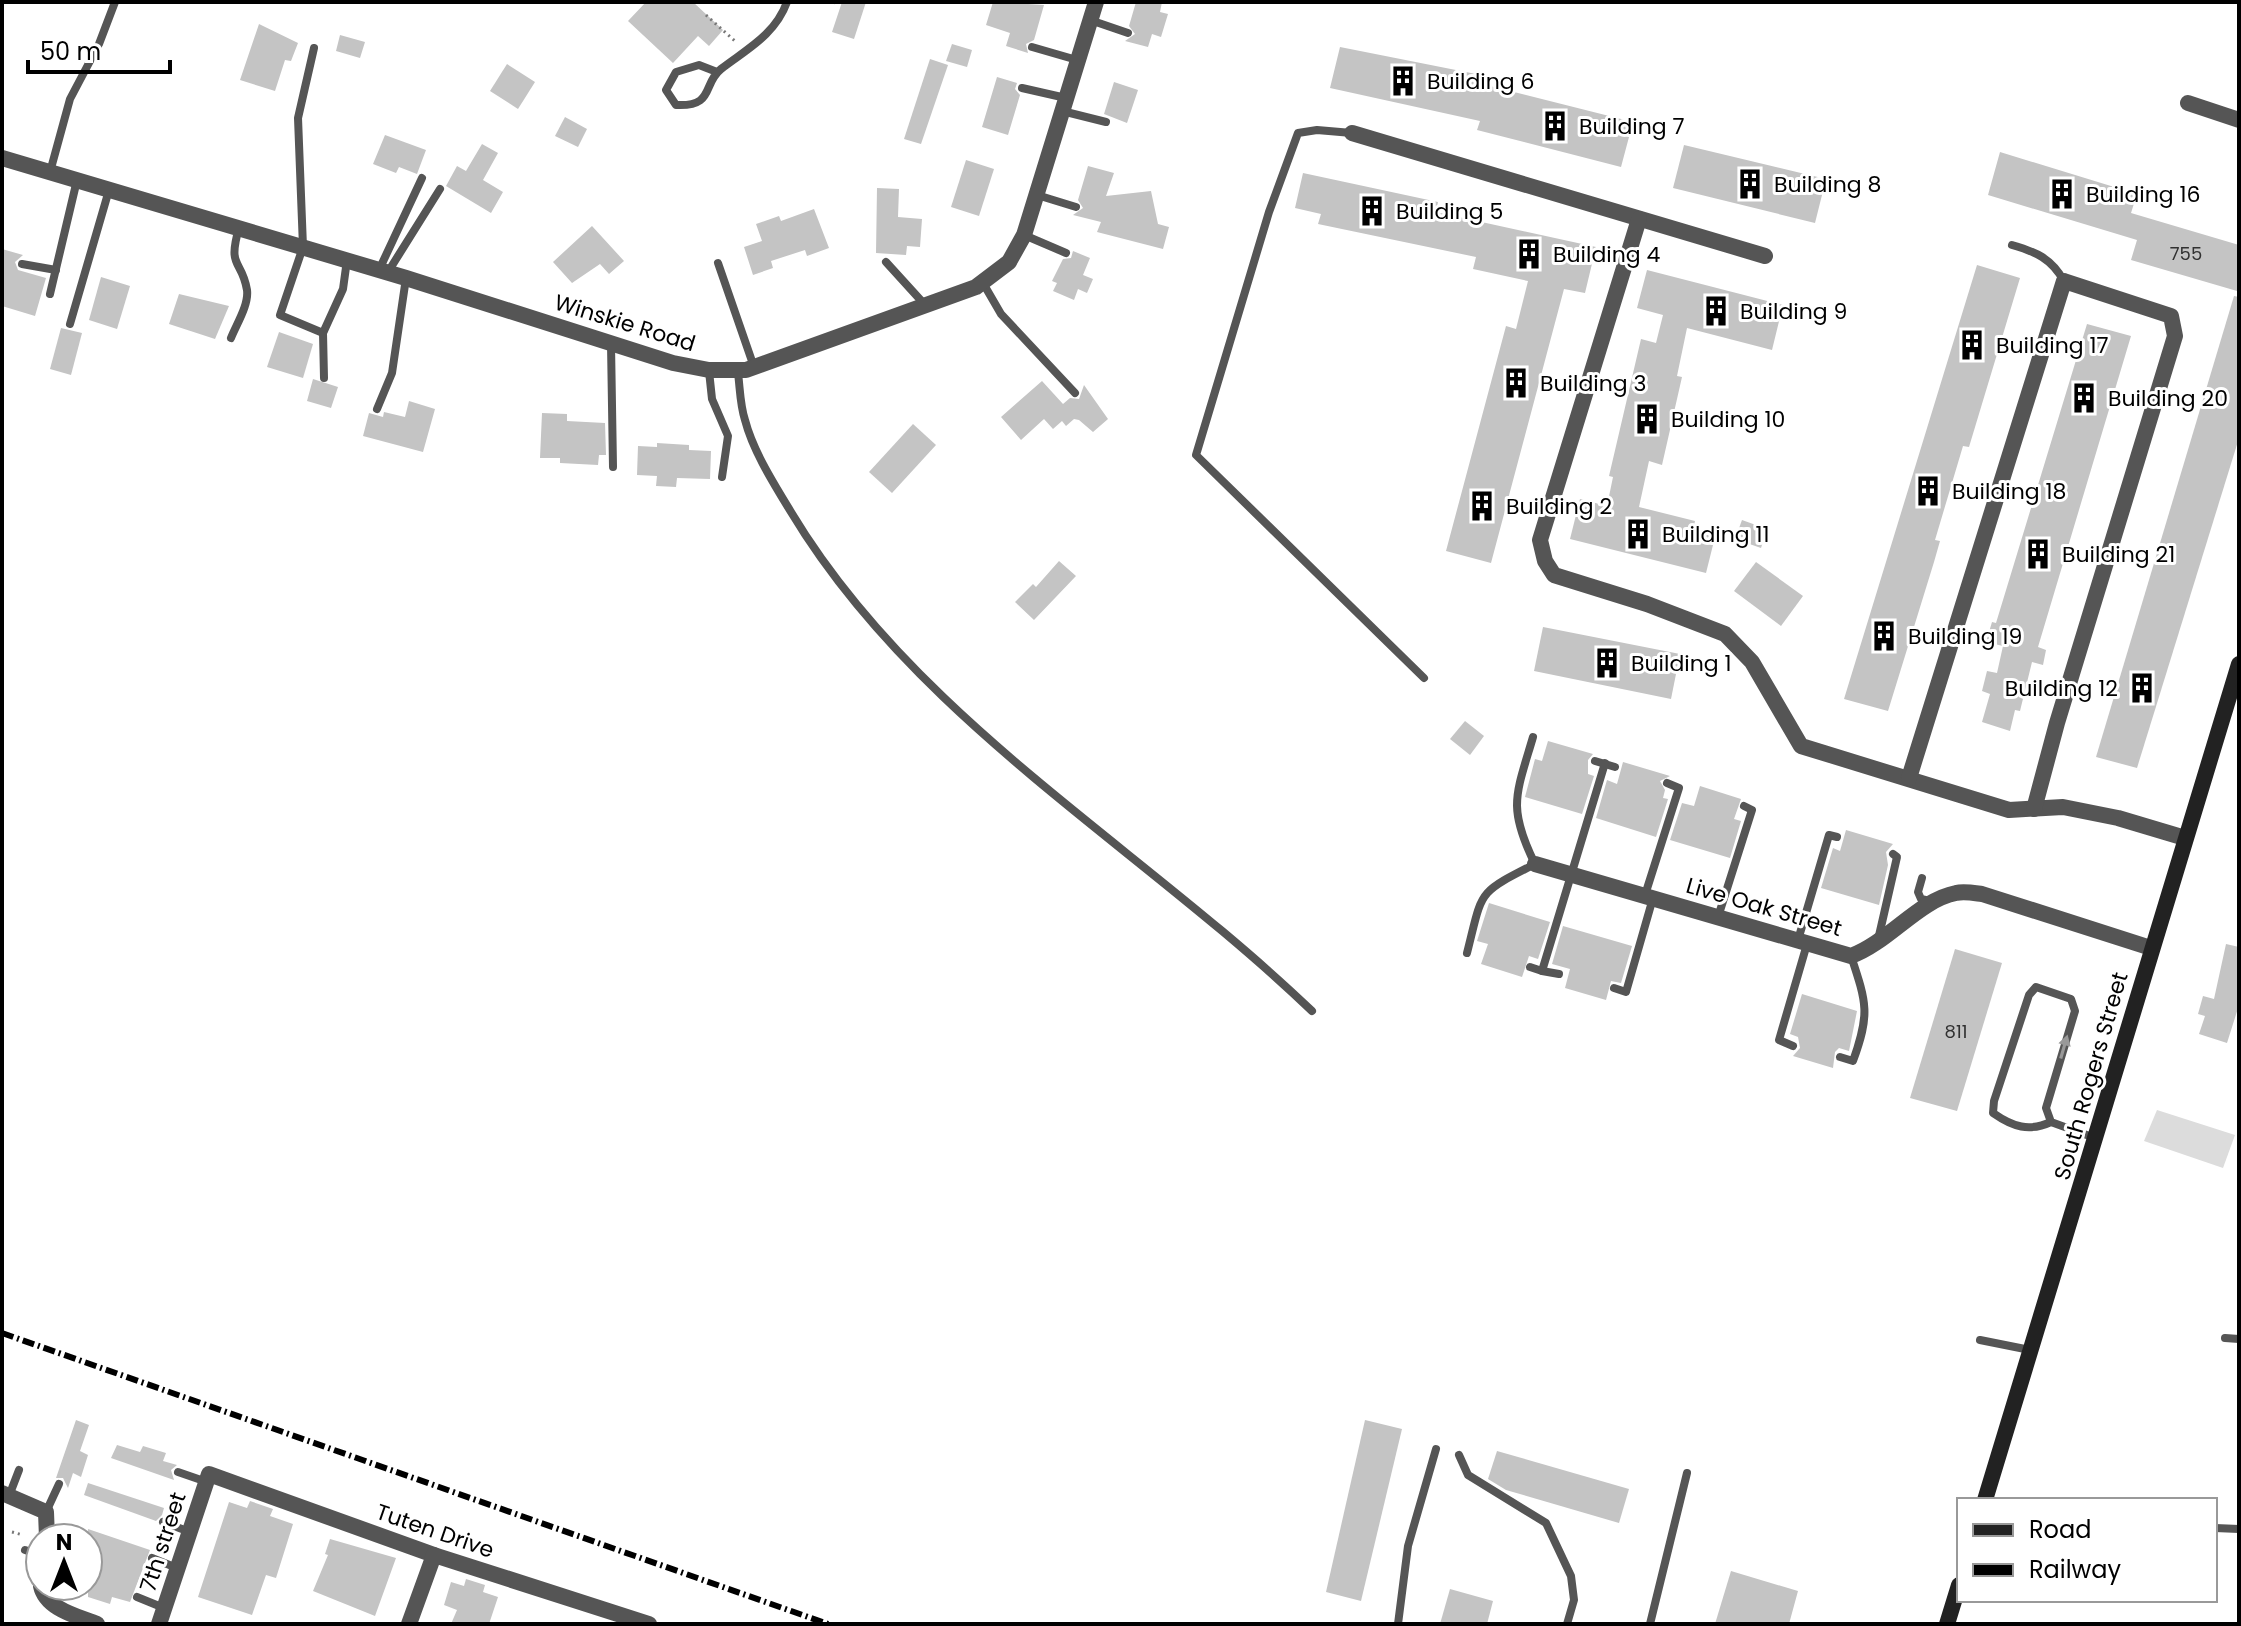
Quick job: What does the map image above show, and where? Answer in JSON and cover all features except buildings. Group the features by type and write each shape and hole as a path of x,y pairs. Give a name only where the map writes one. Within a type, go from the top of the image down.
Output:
{"street":[{"name":"Winskie Road","path":"2,158 347,260 611,343 709,370 738,373 927,306 982,282 1009,262 1024,235 1096,2"},
{"path":"2188,103 2239,120"},
{"path":"1352,133 1765,256"},
{"path":"1639,219 1540,540 1545,561 1554,575 1647,604 1725,634 1752,662 1801,746 2009,810 2063,807 2118,818 2185,838"},
{"path":"1909,778 2064,281 2171,316 2175,336 2057,723 2034,809"},
{"name":"South Rogers Street","path":"1986,1498 2239,664"},
{"name":"Live Oak Street","path":"1535,864 1851,956 1878,944 1933,902 1957,893 1982,894 2151,948"},
{"name":"7th street","path":"162,1616 208,1478"},
{"name":"Tuten Drive","path":"208,1478 649,1624"},
{"path":"6,1494 46,1512 46,1522"},
{"path":"409,1624 434,1555"},
{"path":"1947,1624 1957,1592"},
{"path":"50,1602 97,1624"}],"lane":[{"path":"49,172 70,99 99,44 115,2"},
{"path":"717,72 699,65 676,72 666,90 676,105 690,106 709,93 717,72 746,52 781,18 787,2"},
{"path":"1090,20 1128,33"},
{"path":"1032,47 1078,60"},
{"path":"314,48 298,118 303,247 280,315 323,333"},
{"path":"1022,88 1106,122"},
{"path":"1352,133 1317,130 1298,133 1269,212 1196,455 1424,678"},
{"path":"383,271 422,178"},
{"path":"50,294 77,180"},
{"path":"383,271 440,189"},
{"path":"70,324 109,190"},
{"path":"1037,195 1076,207"},
{"path":"231,338 247,300 233,248 239,228"},
{"path":"1024,235 1066,253"},
{"path":"2012,245 2041,254 2057,268 2064,281"},
{"path":"324,378 323,333 343,289 347,260"},
{"path":"886,262 927,306"},
{"path":"718,263 754,367"},
{"path":"22,264 56,270"},
{"path":"377,409 392,373 406,278"},
{"path":"982,282 1001,314 1075,393"},
{"path":"611,343 613,467"},
{"path":"709,370 712,399 728,436 722,477"},
{"path":"738,373 745,421 778,490 821,563 871,624 1008,755 1134,862 1264,965 1312,1011"},
{"path":"1467,953 1481,897 1492,886 1535,864 1518,828 1516,793 1533,737"},
{"path":"1595,761 1615,767"},
{"path":"1542,971 1605,763"},
{"path":"1667,783 1691,791"},
{"path":"1614,988 1626,992 1679,788"},
{"path":"1718,917 1752,810 1744,806"},
{"path":"1793,1046 1779,1040 1829,835 1837,837"},
{"path":"1878,944 1897,857 1893,854"},
{"path":"1922,878 1918,892 1921,899 1933,902"},
{"path":"1840,1057 1853,1061 1866,1025 1865,1000 1851,956"},
{"path":"1530,967 1559,974"},
{"path":"2051,1122 2046,1108 2075,1011 2071,999 2036,987 2029,995 1994,1101 1993,1113 2009,1124 2035,1129 2051,1122 2096,1138"},
{"path":"2225,1338 2239,1339"},
{"path":"1980,1340 2031,1350"},
{"path":"1398,1624 1408,1546 1436,1449"},
{"path":"1459,1455 1468,1475 1546,1523 1571,1576 1574,1600 1567,1624"},
{"path":"6,1494 19,1470"},
{"path":"178,1472 208,1478"},
{"path":"1650,1624 1687,1473"},
{"path":"46,1512 59,1484"},
{"path":"163,1522 190,1532"},
{"path":"2217,1528 2239,1529"},
{"path":"152,1558 178,1569"},
{"path":"137,1597 162,1616"}],"path":[{"path":"706,15 746,52"}],"shaded area":[{"path":"2157,1110 2235,1135 2223,1168 2144,1141"}],"railway":[{"path":"2,1333 828,1624"}],"place":[{"name":"Building 6","path":"1403,81"},
{"name":"Building 7","path":"1555,126"},
{"name":"Building 8","path":"1750,184"},
{"name":"Building 16","path":"2062,194"},
{"name":"Building 5","path":"1372,211"},
{"name":"Building 4","path":"1529,254"},
{"name":"Building 9","path":"1716,311"},
{"name":"Building 17","path":"1972,345"},
{"name":"Building 3","path":"1516,383"},
{"name":"Building 20","path":"2084,398"},
{"name":"Building 10","path":"1647,419"},
{"name":"Building 18","path":"1928,491"},
{"name":"Building 2","path":"1482,506"},
{"name":"Building 11","path":"1638,534"},
{"name":"Building 21","path":"2038,554"},
{"name":"Building 19","path":"1884,636"},
{"name":"Building 1","path":"1607,663"},
{"name":"Building 12","path":"2142,688"}]}
